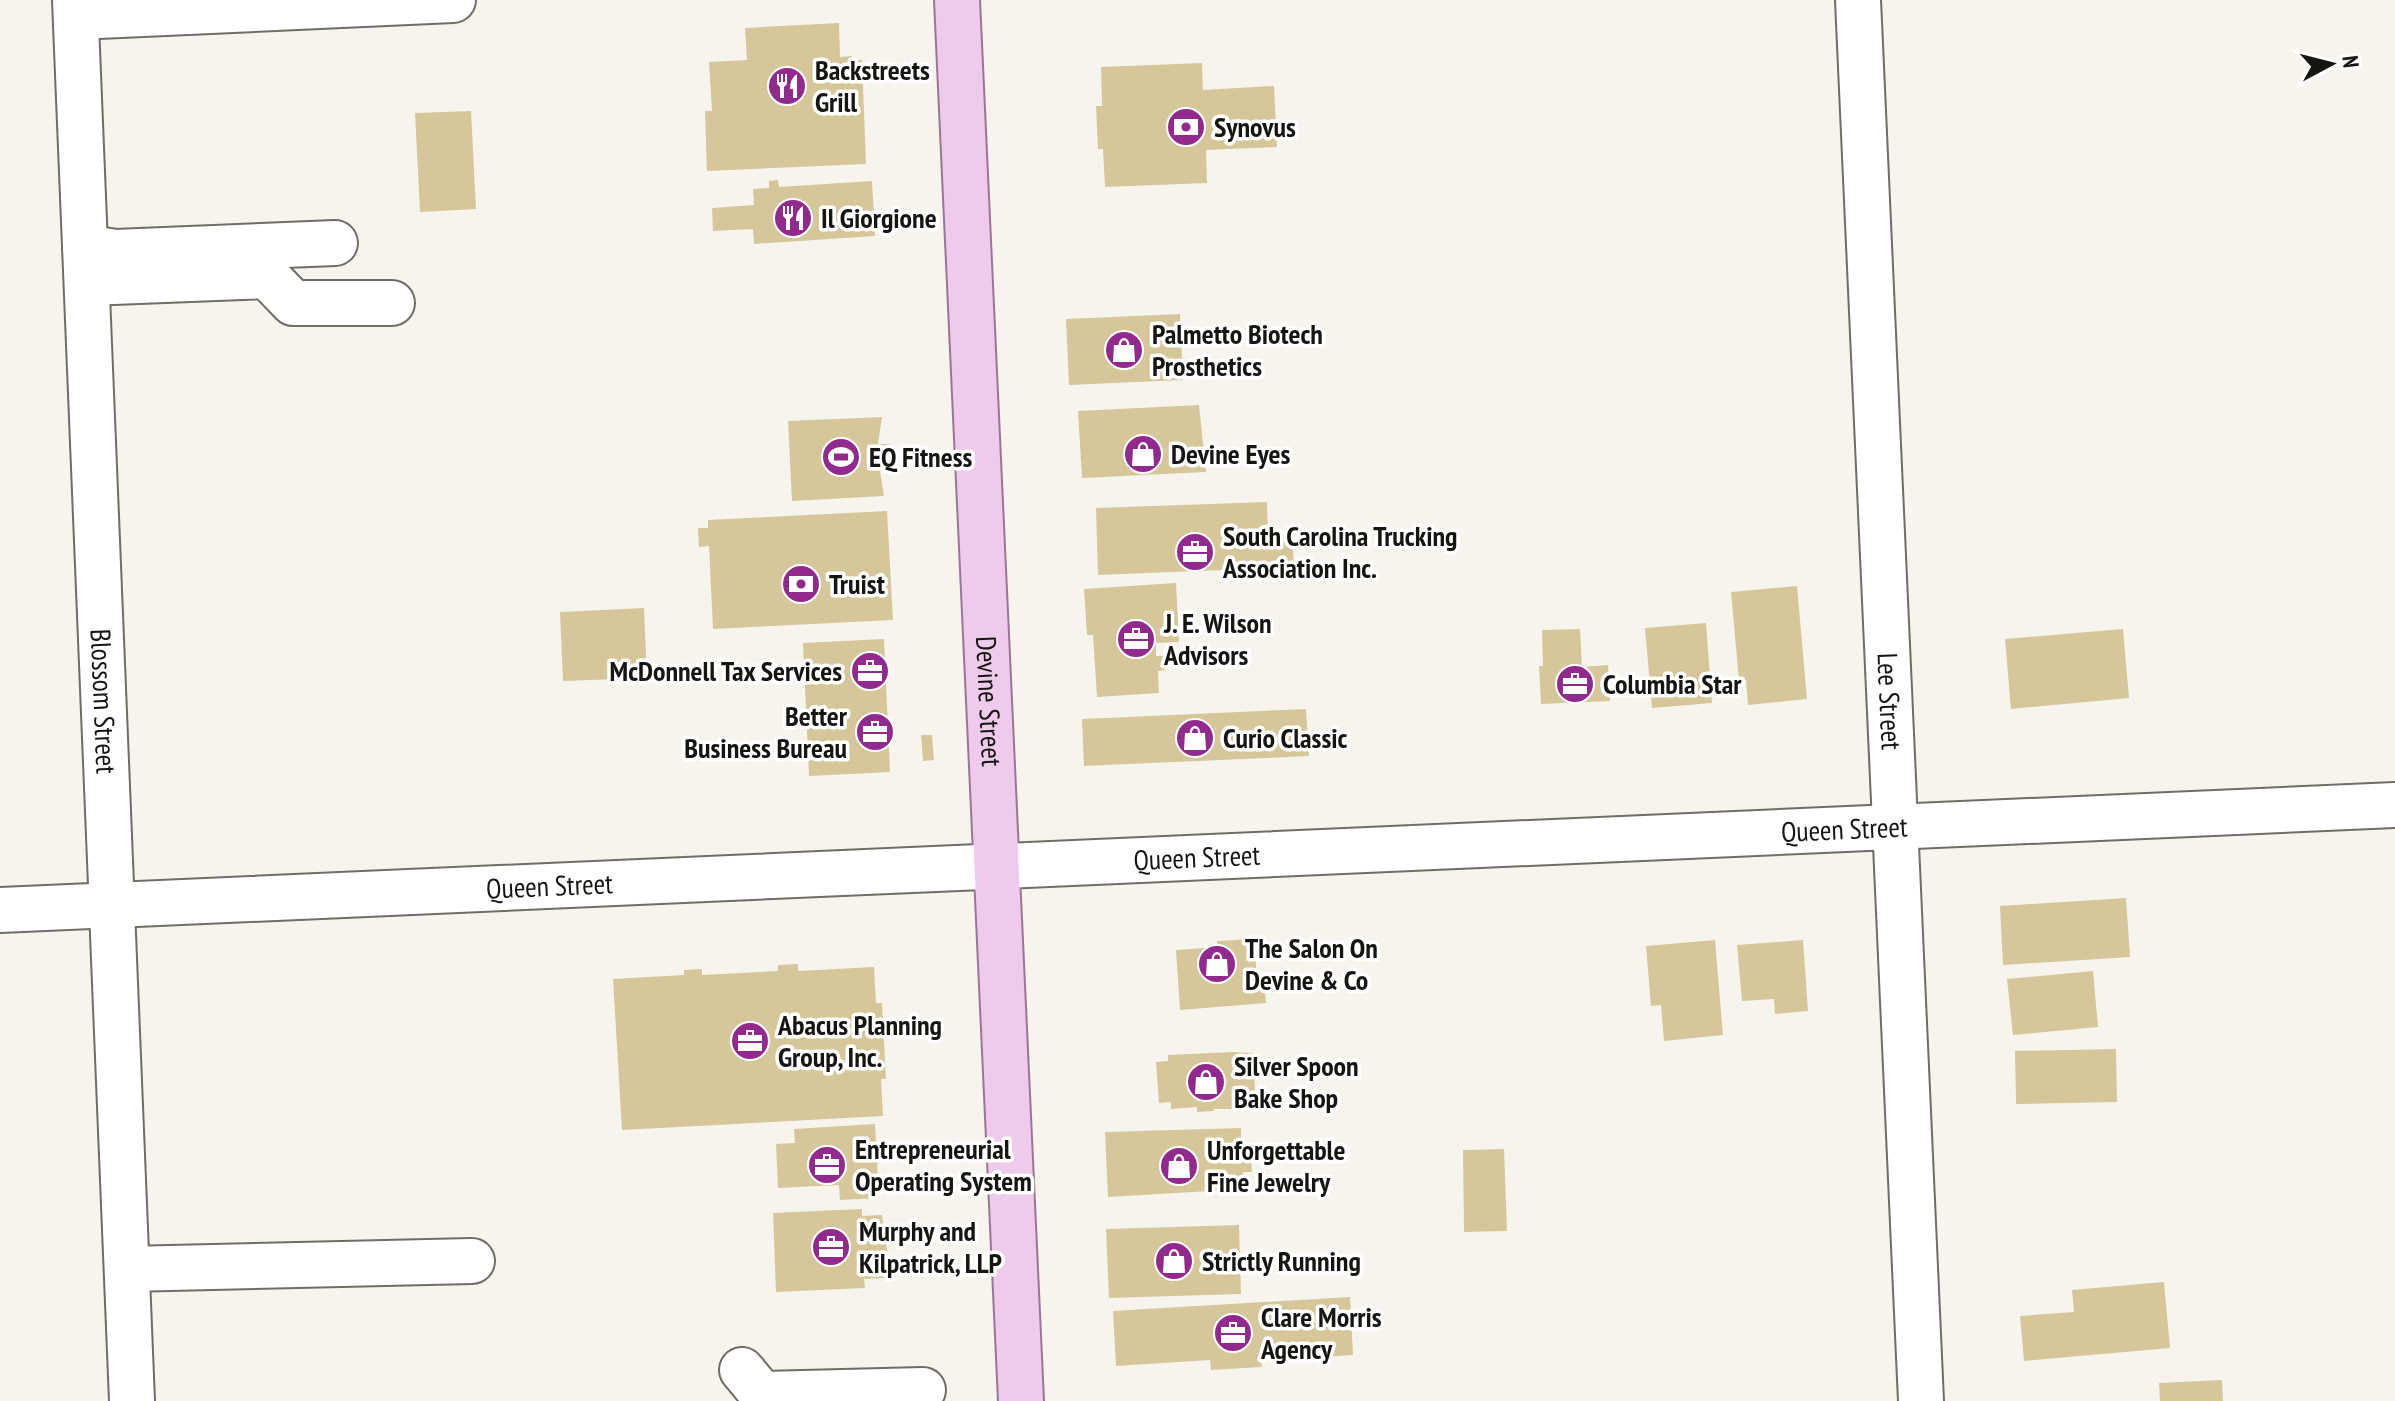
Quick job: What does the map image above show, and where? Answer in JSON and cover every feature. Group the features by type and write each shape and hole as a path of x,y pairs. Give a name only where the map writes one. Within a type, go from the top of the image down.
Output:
{"main road":[{"name":"Devine Street","path":"957,0 1021,1401"}],"street":[{"path":"75,8 453,0"},
{"name":"Lee Street","path":"1858,0 1921,1401"},
{"name":"Blossom Street","path":"75,8 132,1401"},
{"path":"86,265 115,252 335,243"},
{"path":"86,265 267,276 293,303 392,303"},
{"name":"Queen Street","path":"0,910 2395,805"},
{"path":"127,1269 472,1261"},
{"path":"742,1370 762,1394 923,1390"}],"building":[{"name":"Backstreets Grill","path":"839,23 840,57 852,56 852,60 862,60 866,164 707,171 705,111 712,111 709,62 747,60 745,28"},
{"name":"Synovus","path":"1202,63 1203,90 1274,86 1277,147 1206,150 1207,183 1105,187 1103,149 1098,149 1096,106 1102,106 1101,67"},
{"path":"471,111 476,209 420,212 415,113"},
{"name":"Il Giorgione","path":"778,180 779,187 872,181 875,236 754,244 753,229 713,231 712,208 754,205 753,189 769,188 769,181"},
{"name":"Palmetto Biotech Prosthetics","path":"1180,314 1183,380 1069,385 1066,319"},
{"name":"Devine Eyes","path":"1199,405 1206,472 1082,478 1078,411"},
{"name":"EQ Fitness","path":"882,417 878,444 891,444 892,470 880,471 884,496 792,501 788,421"},
{"name":"South Carolina Trucking Association Inc.","path":"1267,502 1268,536 1292,535 1294,567 1098,575 1096,508"},
{"name":"Truist","path":"887,511 893,620 713,629 709,546 699,547 698,528 708,528 708,520"},
{"name":"J. E. Wilson Advisors","path":"1176,583 1179,642 1156,643 1156,656 1164,656 1165,670 1158,671 1159,693 1097,697 1093,635 1087,635 1084,589"},
{"path":"1797,586 1807,699 1748,705 1746,680 1739,680 1731,592"},
{"path":"644,608 647,678 563,681 560,612"},
{"path":"1706,623 1712,703 1652,708 1645,628"},
{"name":"Columbia Star","path":"1580,629 1582,667 1608,665 1610,701 1541,704 1539,666 1543,666 1542,630"},
{"path":"2123,629 2129,698 2011,709 2005,639"},
{"path":"884,639 890,772 809,776 803,643"},
{"name":"Curio Classic","path":"1306,709 1309,756 1084,766 1082,719"},
{"path":"921,735 932,735 934,760 923,761"},
{"path":"2126,898 2130,957 2003,965 2000,906"},
{"name":"The Salon On Devine & Co","path":"1254,939 1257,979 1264,978 1266,1003 1180,1010 1176,950 1218,947 1217,941"},
{"path":"1715,940 1723,1035 1664,1041 1661,1005 1651,1006 1646,946"},
{"path":"1803,940 1808,1011 1775,1014 1774,999 1742,1001 1737,945"},
{"name":"Abacus Planning Group, Inc.","path":"798,964 798,971 874,967 876,1003 882,1003 886,1079 881,1079 883,1116 622,1130 613,979 684,975 684,970 702,969 702,975 778,971 778,965"},
{"path":"2093,971 2098,1027 2013,1035 2007,979"},
{"path":"2116,1049 2117,1102 2016,1104 2015,1051"},
{"name":"Silver Spoon Bake Shop","path":"1253,1053 1256,1109 1197,1112 1197,1107 1171,1109 1171,1102 1159,1103 1156,1062 1168,1061 1168,1055"},
{"name":"Entrepreneurial Operating System","path":"875,1124 879,1198 840,1200 839,1185 778,1188 776,1144 795,1143 794,1129"},
{"name":"Unforgettable Fine Jewelry","path":"1241,1128 1242,1160 1251,1160 1252,1172 1243,1172 1244,1189 1108,1197 1105,1132"},
{"path":"1504,1149 1507,1231 1464,1232 1463,1150"},
{"name":"Murphy and Kilpatrick, LLP","path":"862,1209 862,1216 882,1215 888,1257 883,1257 884,1278 864,1279 865,1288 776,1292 773,1213"},
{"name":"Strictly Running","path":"1239,1225 1241,1294 1109,1298 1106,1229"},
{"path":"2164,1282 2170,1348 2024,1361 2020,1316 2074,1312 2072,1290"},
{"name":"Clare Morris Agency","path":"1350,1297 1353,1355 1261,1361 1262,1367 1211,1370 1210,1360 1116,1366 1113,1311"},
{"path":"2222,1380 2223,1401 2160,1401 2159,1383"}],"place":[{"name":"Backstreets Grill","path":"787,86"},
{"name":"Synovus","path":"1186,127"},
{"name":"Il Giorgione","path":"793,218"},
{"name":"Palmetto Biotech Prosthetics","path":"1124,350"},
{"name":"Devine Eyes","path":"1143,454"},
{"name":"EQ Fitness","path":"841,457"},
{"name":"South Carolina Trucking Association Inc.","path":"1195,552"},
{"name":"Truist","path":"801,584"},
{"name":"J. E. Wilson Advisors","path":"1136,639"},
{"name":"McDonnell Tax Services","path":"870,671"},
{"name":"Columbia Star","path":"1575,684"},
{"name":"Better Business Bureau","path":"875,732"},
{"name":"Curio Classic","path":"1195,738"},
{"name":"The Salon On Devine & Co","path":"1217,964"},
{"name":"Abacus Planning Group, Inc.","path":"750,1041"},
{"name":"Silver Spoon Bake Shop","path":"1206,1082"},
{"name":"Entrepreneurial Operating System","path":"827,1165"},
{"name":"Unforgettable Fine Jewelry","path":"1179,1166"},
{"name":"Murphy and Kilpatrick, LLP","path":"831,1247"},
{"name":"Strictly Running","path":"1174,1261"},
{"name":"Clare Morris Agency","path":"1233,1333"}]}
